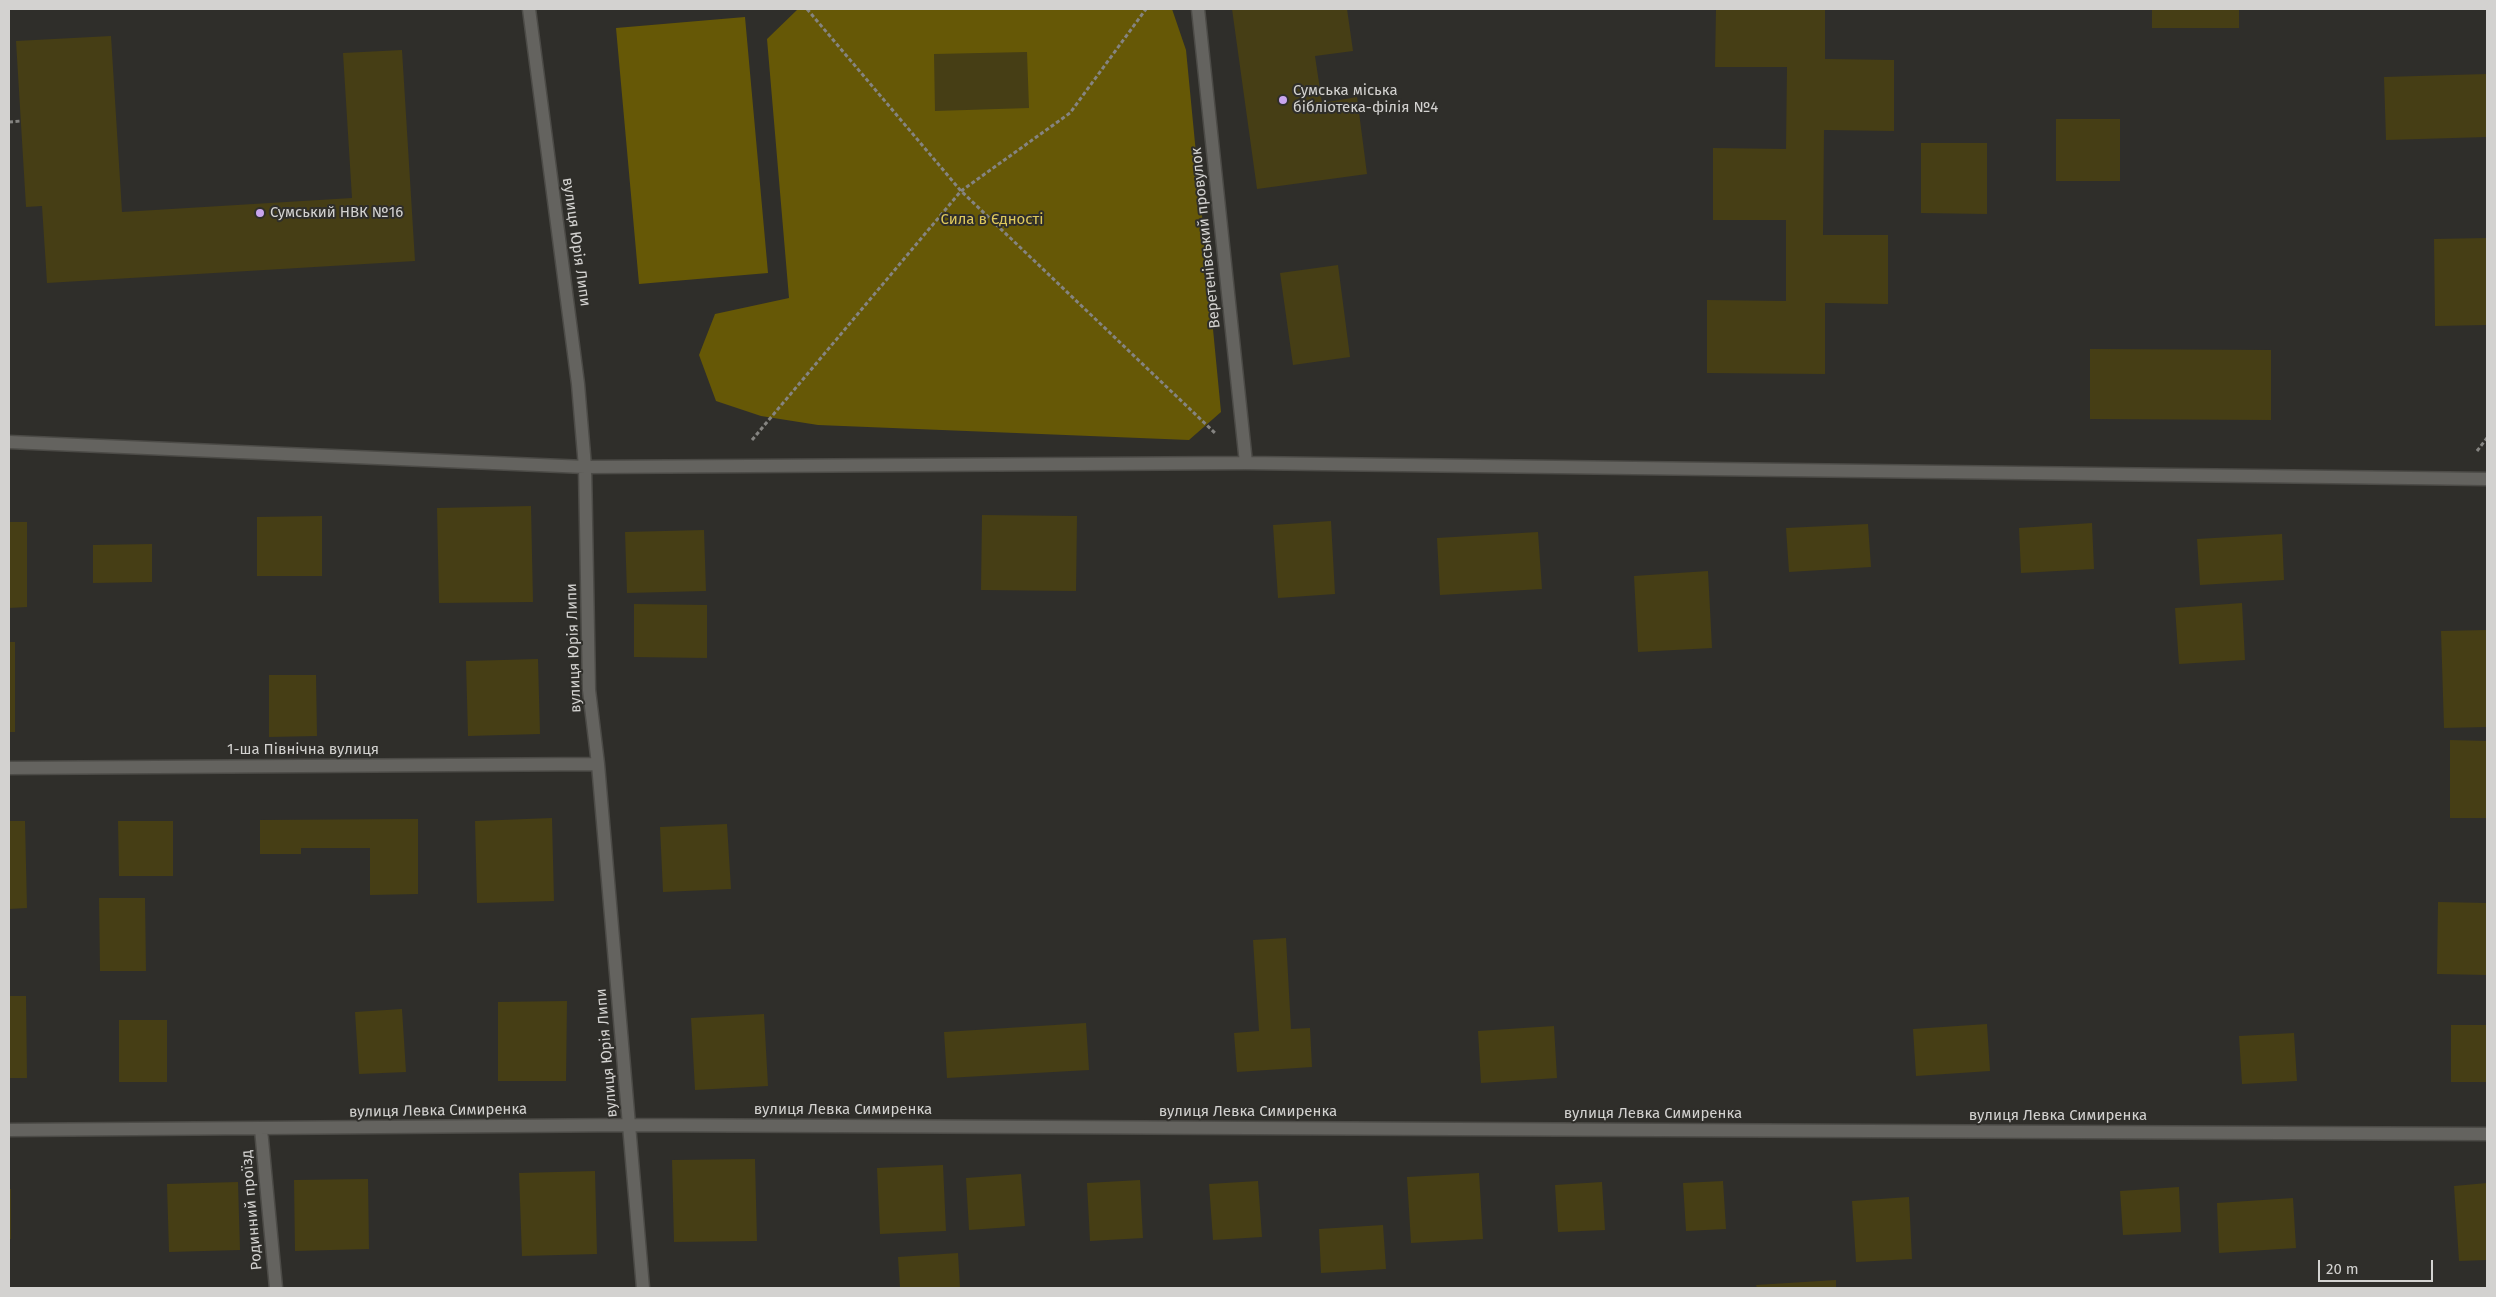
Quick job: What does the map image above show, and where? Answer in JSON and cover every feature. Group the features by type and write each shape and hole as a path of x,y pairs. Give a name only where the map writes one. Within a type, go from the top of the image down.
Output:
{"street":[{"name":"вулиця Юрія Липи","path":"529,9 578,384 585,467 589,690 598,764 643,1288"},
{"name":"Веретенівський провулок","path":"1198,9 1246,463"},
{"path":"9,442 585,467 1246,463 2487,479"},
{"name":"1-ша Північна вулиця","path":"9,768 598,764"},
{"name":"вулиця Левка Симиренка","path":"9,1130 630,1126 2487,1134"},
{"name":"Родинний проїзд","path":"261,1129 276,1288"}],"path":[{"path":"807,9 961,191 1246,463"},
{"path":"729,467 961,191 1070,113 1146,9"},
{"path":"9,122 21,121"}],"green space":[{"name":"Сила в Єдності","path":"798,9 1172,9 1186,50 1221,412 1189,440 818,425 761,416 716,401 699,355 715,314 789,298 767,39"},
{"path":"745,17 768,273 639,284 616,28"}],"building":[{"name":"Сумська міська бібліотека-філія №4","path":"1232,9 1347,9 1353,51 1315,56 1322,103 1357,97 1367,174 1257,189"},
{"path":"1716,9 1825,9 1825,59 1894,60 1894,131 1824,130 1823,235 1888,235 1888,304 1825,303 1825,374 1707,373 1707,300 1786,301 1786,220 1713,220 1713,148 1786,149 1787,67 1715,67"},
{"path":"2152,9 2239,9 2239,28 2152,28"},
{"path":"111,36 122,212 352,198 343,53 402,50 415,261 47,283 42,206 26,207 16,41"},
{"path":"1027,52 1029,108 935,111 934,54"},
{"path":"2487,74 2487,137 2386,140 2384,77"},
{"path":"2056,119 2120,119 2120,181 2056,181"},
{"path":"1921,143 1987,143 1987,214 1921,213"},
{"path":"2487,238 2487,325 2435,326 2434,239"},
{"path":"1338,265 1350,357 1293,365 1280,273"},
{"path":"2090,349 2271,350 2271,420 2090,419"},
{"path":"531,506 533,602 439,603 437,508"},
{"path":"982,515 1077,516 1076,591 981,590"},
{"path":"322,516 322,576 257,576 257,517"},
{"path":"1331,521 1335,594 1278,598 1273,525"},
{"path":"9,522 27,522 27,607 9,608"},
{"path":"2092,523 2094,569 2021,573 2019,528"},
{"path":"1868,524 1871,567 1789,572 1786,528"},
{"path":"704,530 706,591 627,593 625,532"},
{"path":"1538,532 1542,589 1440,595 1437,538"},
{"path":"2282,534 2284,580 2200,585 2197,539"},
{"path":"152,544 152,582 93,583 93,545"},
{"path":"1708,571 1712,648 1638,652 1634,576"},
{"path":"2242,603 2245,660 2179,664 2175,608"},
{"path":"634,604 707,605 707,658 634,657"},
{"path":"2487,630 2487,727 2444,728 2441,631"},
{"path":"9,642 15,642 15,732 9,732"},
{"path":"538,659 540,734 468,736 466,661"},
{"path":"269,675 316,675 317,736 269,737"},
{"path":"2450,740 2487,741 2487,818 2450,818"},
{"path":"552,818 554,901 477,903 475,821"},
{"path":"418,819 418,894 370,895 370,848 301,848 301,854 260,854 260,820"},
{"path":"9,821 25,821 27,908 9,909"},
{"path":"118,821 173,821 173,876 119,876"},
{"path":"727,824 731,889 663,892 660,827"},
{"path":"99,898 145,898 146,971 100,971"},
{"path":"2438,902 2487,903 2487,975 2437,974"},
{"path":"1286,938 1291,1029 1310,1028 1312,1067 1237,1072 1234,1033 1259,1031 1253,940"},
{"path":"9,996 26,996 27,1078 9,1078"},
{"path":"567,1001 566,1081 498,1081 498,1002"},
{"path":"402,1009 406,1072 359,1074 355,1012"},
{"path":"764,1014 768,1086 695,1090 691,1018"},
{"path":"119,1020 167,1020 167,1082 119,1082"},
{"path":"1086,1023 1089,1070 947,1078 944,1032"},
{"path":"1987,1024 1990,1071 1916,1076 1913,1029"},
{"path":"2451,1025 2487,1025 2487,1082 2451,1082"},
{"path":"1554,1026 1557,1078 1481,1083 1478,1031"},
{"path":"2294,1033 2297,1081 2242,1084 2239,1036"},
{"path":"755,1159 757,1241 674,1242 672,1160"},
{"path":"943,1165 946,1231 880,1234 877,1168"},
{"path":"595,1171 597,1254 522,1256 519,1173"},
{"path":"1479,1173 1483,1239 1411,1243 1407,1177"},
{"path":"1021,1174 1025,1226 969,1230 966,1178"},
{"path":"368,1179 369,1249 295,1251 294,1180"},
{"path":"1140,1180 1143,1238 1090,1241 1087,1183"},
{"path":"1258,1181 1262,1237 1213,1240 1209,1184"},
{"path":"1723,1181 1726,1229 1686,1231 1683,1183"},
{"path":"238,1182 240,1250 169,1252 167,1184"},
{"path":"1602,1182 1605,1230 1558,1232 1555,1185"},
{"path":"2487,1183 2487,1260 2459,1261 2454,1186"},
{"path":"2179,1187 2181,1232 2123,1235 2120,1191"},
{"path":"9,1189 11,1189 11,1239 9,1239"},
{"path":"1909,1197 1912,1259 1856,1262 1852,1201"},
{"path":"2293,1198 2296,1248 2219,1253 2217,1203"},
{"path":"1383,1225 1386,1269 1321,1273 1319,1229"},
{"path":"958,1253 960,1288 900,1288 898,1257"},
{"path":"1836,1280 1836,1288 1757,1288 1756,1285"}],"place":[{"name":"Сумська міська бібліотека-філія №4","path":"1283,100"},
{"name":"Сумський НВК №16","path":"260,213"}]}
